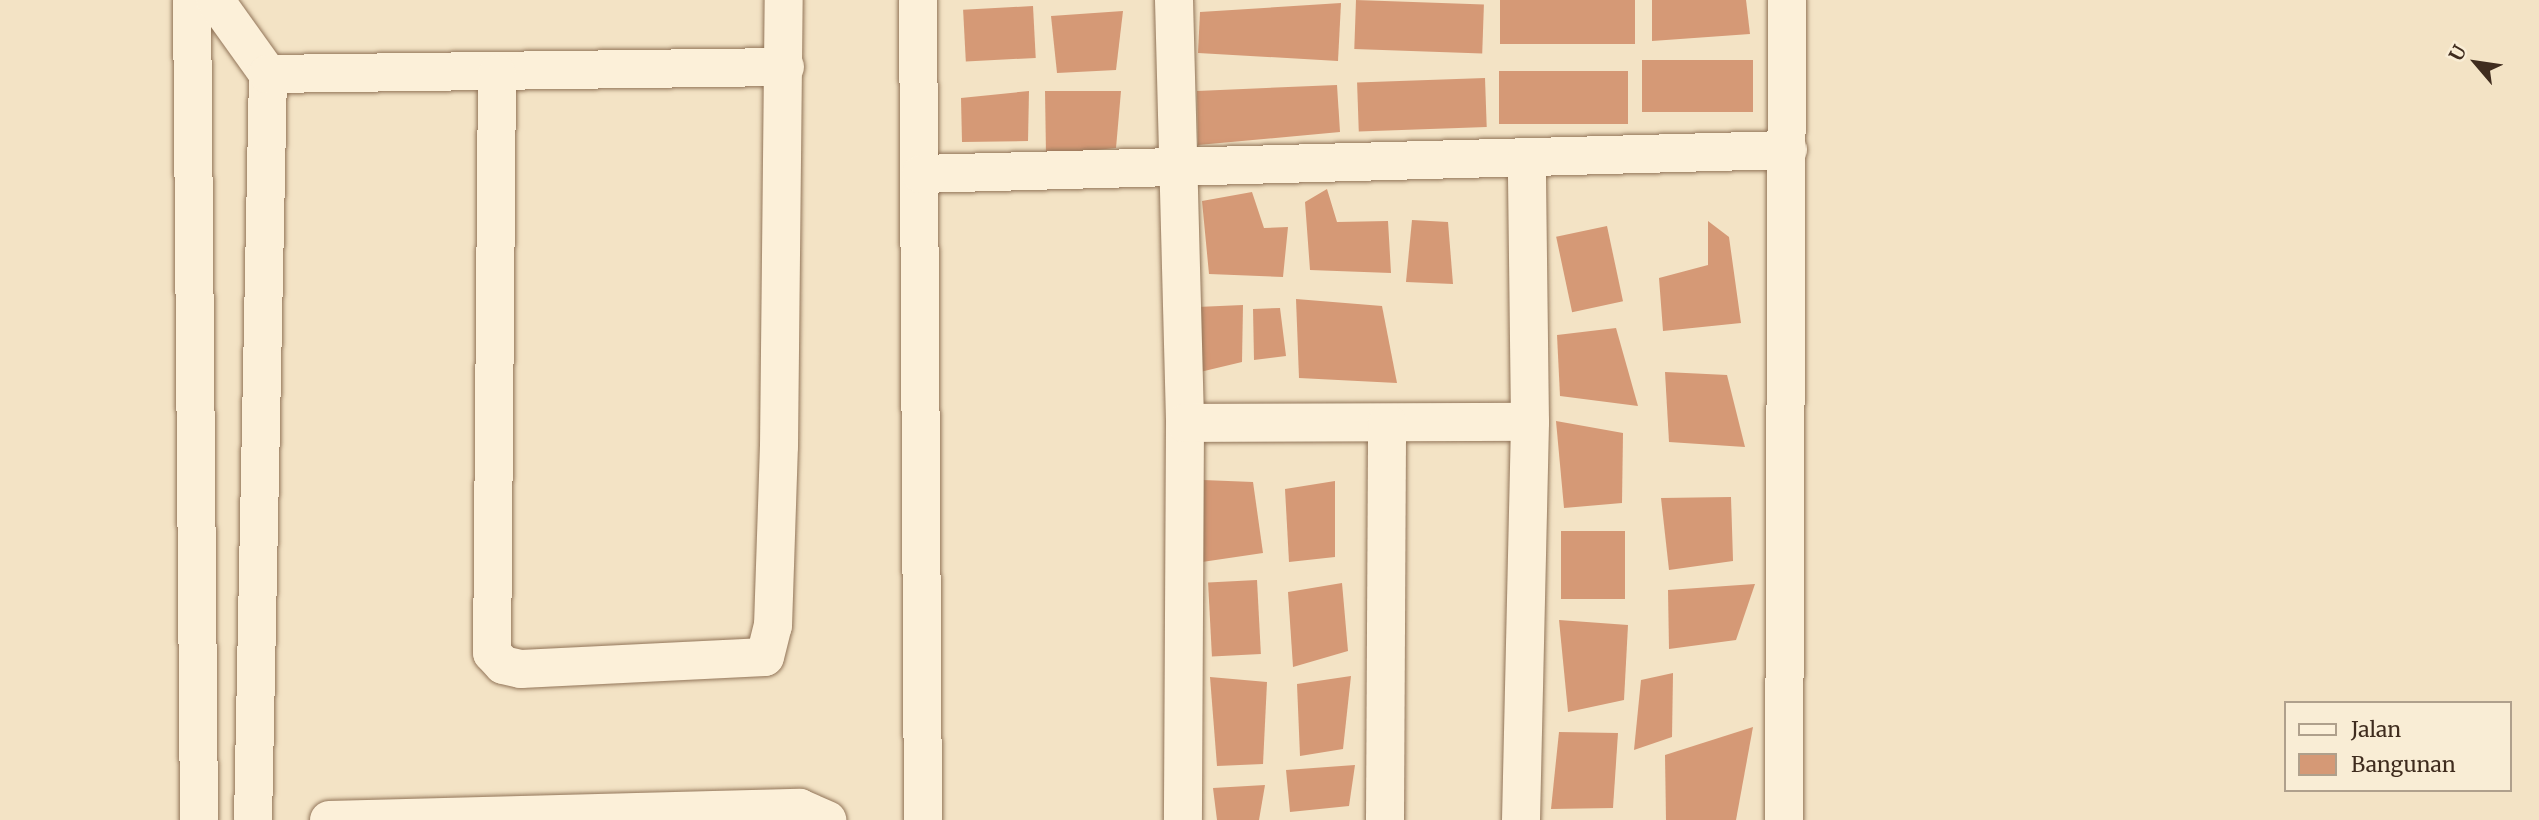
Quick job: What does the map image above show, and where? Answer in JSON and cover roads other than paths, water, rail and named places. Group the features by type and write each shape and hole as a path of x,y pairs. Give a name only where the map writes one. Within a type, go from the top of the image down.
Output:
{"street":[{"path":"192,0 199,820"},
{"path":"215,0 268,74 253,820"},
{"path":"497,74 492,653 503,665 521,669 765,657 774,612 785,0"},
{"path":"918,0 923,820"},
{"path":"1174,0 1176,167 1185,423 1183,820"},
{"path":"1784,820 1787,0"},
{"path":"268,74 497,74 785,66"},
{"path":"921,174 1788,150"},
{"path":"1521,820 1530,422 1527,158"},
{"path":"1185,423 1530,422"},
{"path":"1385,820 1387,423"},
{"path":"329,820 800,808 827,820"}]}
